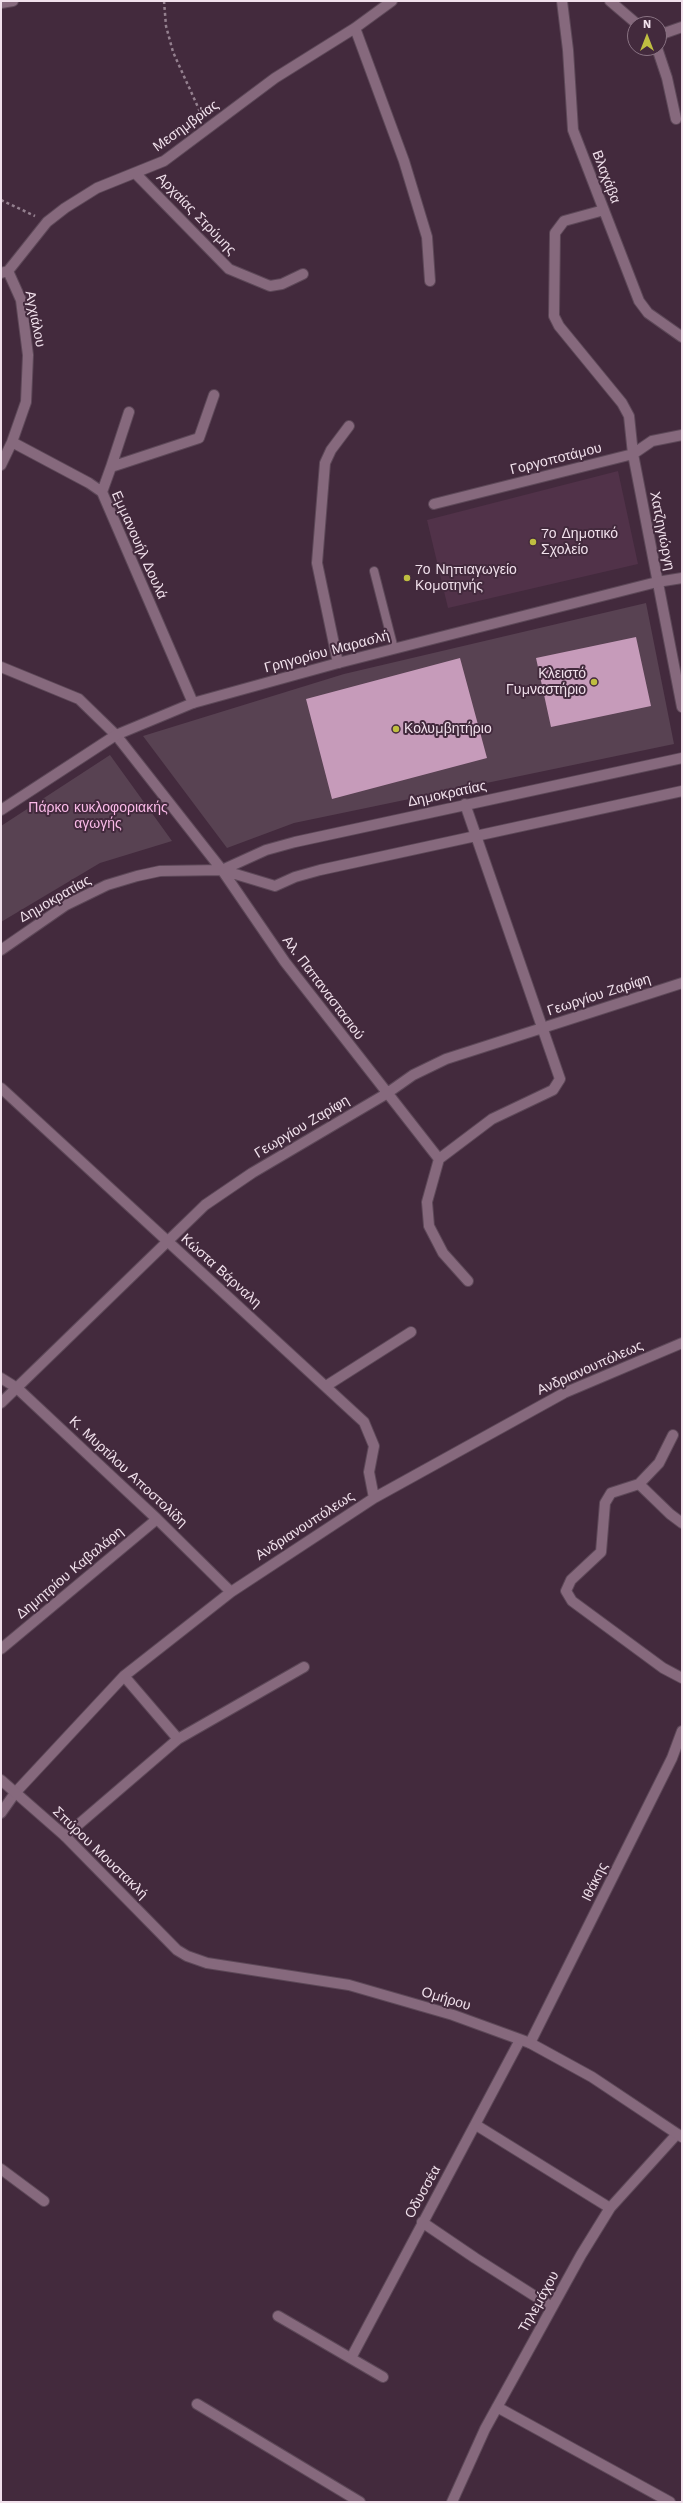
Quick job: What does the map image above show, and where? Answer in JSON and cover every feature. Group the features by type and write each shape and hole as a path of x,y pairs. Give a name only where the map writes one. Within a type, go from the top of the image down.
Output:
{"street":[{"path":"1,3 13,1"},
{"name":"Μεσημβρίας","path":"5,272 47,222 97,188 136,174 164,161 275,78 355,28 392,1"},
{"name":"Βλαχάβα","path":"562,1 568,50 574,130 639,301 648,313 682,337"},
{"path":"610,1 628,16"},
{"path":"667,32 682,27"},
{"path":"355,28 409,176 427,237 430,281"},
{"path":"660,56 667,78 676,119"},
{"name":"Αρχαίας Στρύμης","path":"136,174 229,269 270,286 282,284 303,274"},
{"name":"Χατζηγιώργη","path":"604,210 564,221 557,228 553,237 553,310 558,326 627,412 633,454 682,707"},
{"name":"Αγχιάλου","path":"1,465 12,442 26,402 28,354 21,300 5,272"},
{"path":"111,467 196,439 202,432 214,395"},
{"path":"102,492 129,412"},
{"path":"338,663 317,563 325,463 331,450 349,426"},
{"name":"Γοργοποτάμου","path":"434,504 633,454 652,441 682,435"},
{"name":"Εμμανουήλ Δουλά","path":"12,442 89,483 102,492 193,703"},
{"name":"Γρηγορίου Μαρασλή","path":"1,810 116,735 193,703 338,663 657,582 682,578"},
{"name":"Αλ. Παπαναστασιού","path":"1,667 79,699 116,735 222,870 285,962 386,1094 439,1159"},
{"name":"Δημοκρατίας","path":"222,870 266,850 295,842 682,758"},
{"name":"Δημοκρατίας","path":"1,950 66,905 107,885 160,871 222,870 275,886 295,877 320,870 682,791"},
{"path":"465,804 560,1078 553,1090 492,1119 439,1159 427,1202 428,1226 444,1253 468,1281"},
{"name":"Γεωργίου Ζαρίφη","path":"1,1403 166,1240 205,1205 252,1173 386,1094 413,1075 446,1059 682,983"},
{"name":"Κώστα Βάρναλη","path":"1,1088 364,1422 370,1433 374,1446 369,1472 374,1498"},
{"path":"326,1386 411,1332"},
{"name":"Ανδριανουπόλεως","path":"1,1813 15,1793 124,1676 231,1592 374,1498 564,1393 682,1343"},
{"name":"Κ. Μυρτίλου Αποστολίδη","path":"1,1378 17,1388 157,1519 231,1592"},
{"path":"673,1435 659,1463 639,1484 615,1491 608,1495 605,1503 601,1552 571,1580 566,1591 572,1601 663,1668 682,1678"},
{"path":"639,1484 670,1514 682,1523"},
{"name":"Δημητρίου Καβαλάρη","path":"1,1649 157,1519"},
{"path":"65,1836 178,1739 304,1667"},
{"path":"124,1676 178,1739"},
{"name":"Ιθάκης","path":"530,2043 672,1758 681,1737"},
{"name":"Σπύρου Μουστακλή","path":"1,1780 65,1836 177,1950"},
{"name":"Ομήρου","path":"177,1950 207,1963 363,1989 453,2015 530,2043 592,2077 680,2135"},
{"name":"Οδυσσέα","path":"351,2358 520,2040"},
{"path":"476,2124 610,2208"},
{"name":"Τηλεμάχου","path":"452,2502 497,2407 581,2255 610,2208 680,2135"},
{"path":"1,2168 44,2201"},
{"path":"422,2222 552,2307"},
{"path":"278,2316 383,2377"},
{"path":"197,2404 360,2502"},
{"path":"497,2407 670,2502"}],"lane":[{"path":"374,570 394,649"}],"path":[{"path":"164,1 166,26 173,52 208,128"},
{"path":"1,200 47,222"}],"shaded area":[{"name":"7ο Δημοτικό Σχολείο","path":"618,471 638,564 448,608 427,520"}],"green space":[{"path":"646,603 674,744 294,823 227,848 143,736 344,674"},
{"name":"Πάρκο κυκλοφοριακής αγωγής","path":"110,755 172,841 100,863 1,922 1,826"}],"building":[{"name":"Κλειστό Γυμναστήριο","path":"636,637 651,706 551,727 536,658"},
{"name":"Κολυμβητήριο","path":"460,658 487,758 332,799 306,699"}],"place":[{"name":"7ο Δημοτικό Σχολείο","path":"533,542"},
{"name":"7ο Νηπιαγωγείο Κομοτηνής","path":"407,578"},
{"name":"Κλειστό Γυμναστήριο","path":"594,682"},
{"name":"Κολυμβητήριο","path":"396,729"}]}
